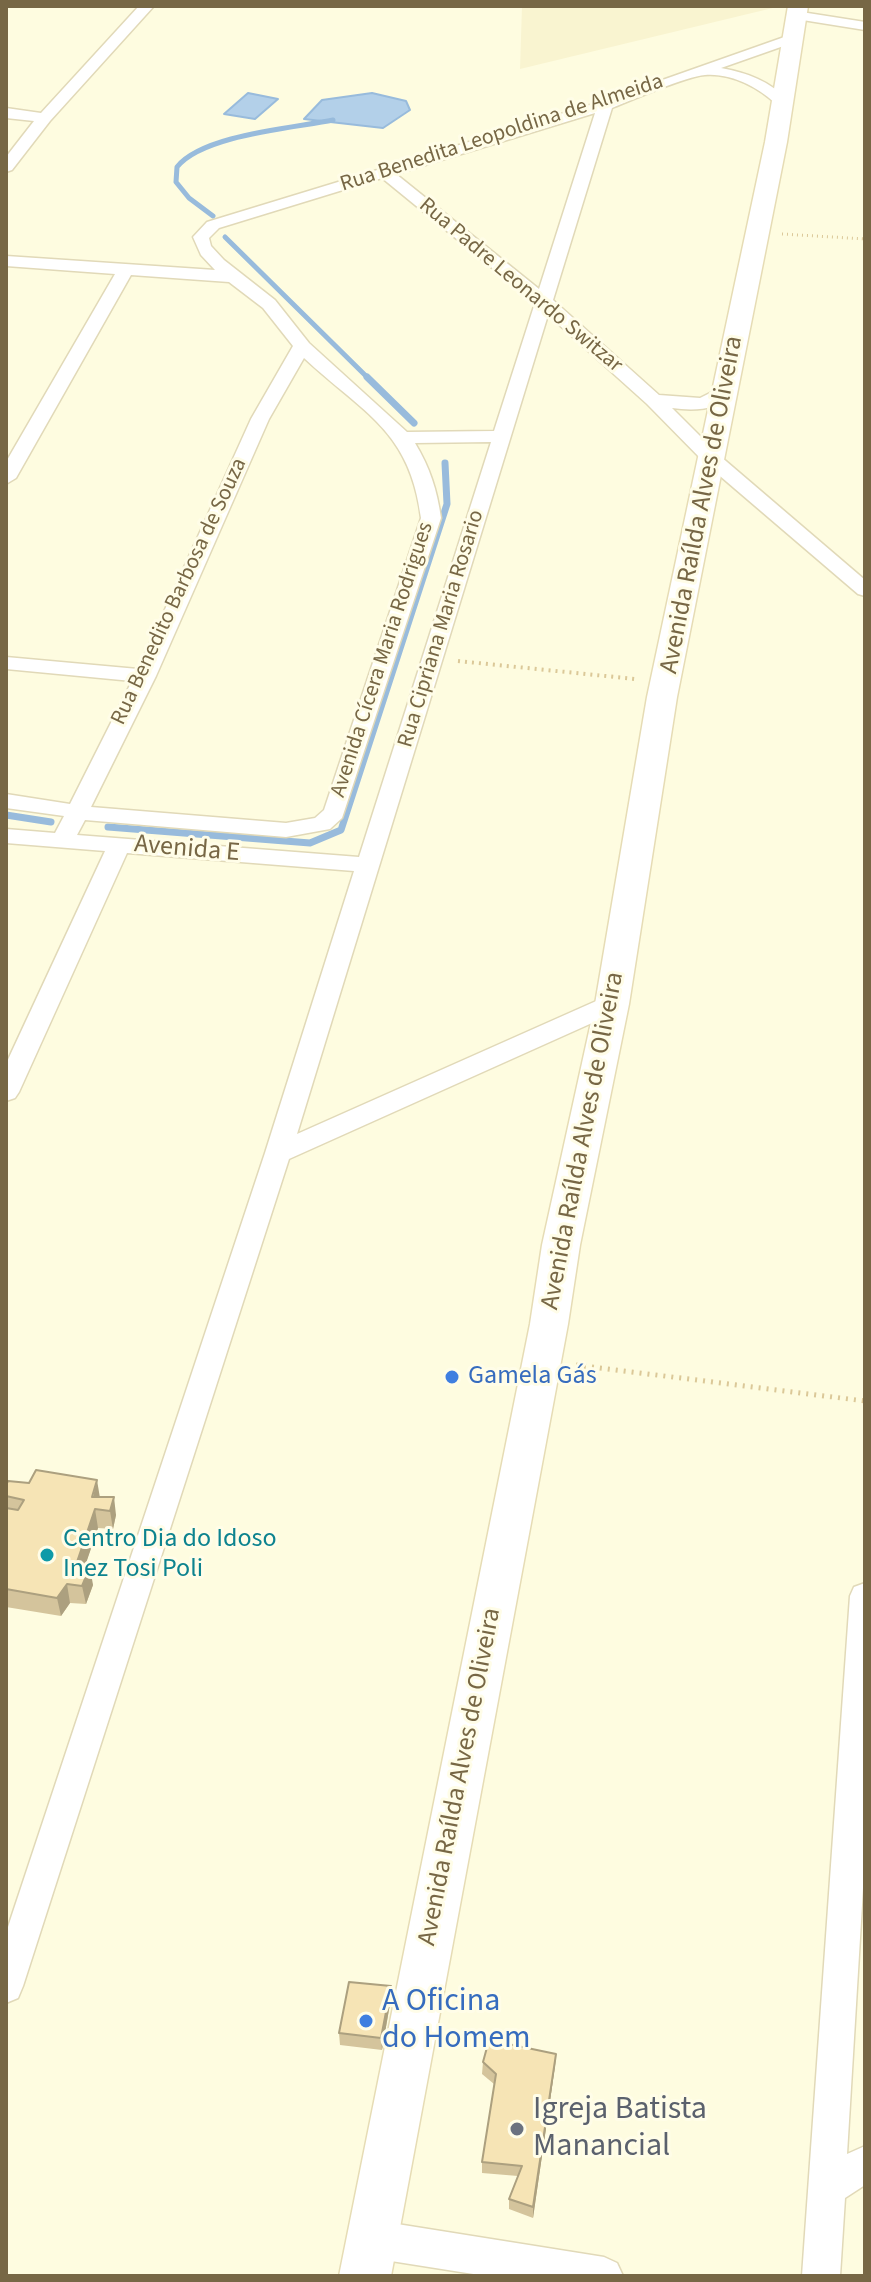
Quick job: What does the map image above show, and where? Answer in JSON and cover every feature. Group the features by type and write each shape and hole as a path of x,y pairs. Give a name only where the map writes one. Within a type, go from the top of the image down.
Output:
{"street":[{"path":"6,167 45,118 147,6"},
{"path":"794,20 865,26"},
{"name":"Rua Benedita Leopoldina de Almeida","path":"213,225 605,105 700,69 794,20"},
{"name":"Avenida Raílda Alves de Oliveira","path":"365,2276 549,1324 561,1245 612,1004 662,697 668,683 783,103 794,20"},
{"path":"700,69 757,81 770,88 783,103"},
{"name":"Rua Cipriana Maria Rosario","path":"6,1986 278,1153 605,105"},
{"path":"6,113 45,118"},
{"name":"Rua Padre Leonardo Switzar","path":"385,173 542,300 653,400 713,460 865,590"},
{"name":"Avenida Cícera Maria Rodrigues","path":"6,801 210,827 286,830 322,824 334,813 431,518 430,495 405,438 302,346 269,304 211,258 201,245 201,237 213,225"},
{"path":"6,261 236,277"},
{"path":"6,478 125,271"},
{"name":"Rua Benedito Barbosa de Souza","path":"63,840 145,676 253,433 302,346"},
{"path":"653,400 700,403 717,400 724,393"},
{"path":"405,438 502,436"},
{"path":"6,663 145,676"},
{"name":"Avenida E","path":"6,836 368,865"},
{"path":"6,1092 119,845"},
{"path":"278,1153 612,1004"},
{"path":"821,2276 865,1596"},
{"path":"827,2188 865,2164"},
{"path":"372,2239 604,2276"}],"path":[{"path":"757,233 865,239"},
{"path":"432,658 668,683"},
{"path":"589,1367 865,1401"}],"shaded area":[{"path":"522,6 781,6 520,69"}],"water":[{"path":"248,93 278,99 255,119 224,114"},
{"path":"372,93 406,101 410,110 383,128 304,119 322,100"}],"building":[{"name":"Centro Dia do Idoso Inez Tosi Poli","path":"36,1470 97,1480 92,1497 114,1497 110,1511 95,1509 77,1562 90,1567 82,1586 67,1584 57,1598 6,1589 6,1508 18,1510 24,1500 6,1496 6,1485 8,1481 29,1483"},
{"name":"A Oficina do Homem","path":"349,1982 391,1986 381,2038 339,2033"},
{"name":"Igreja Batista Manancial","path":"489,2040 556,2054 533,2207 509,2199 522,2166 482,2162 496,2074 483,2062"}],"waterway":[{"path":"213,216 189,198 176,182 177,167 189,156 206,147 249,134 333,120"},
{"path":"225,237 369,379"},
{"path":"367,377 414,423"},
{"path":"108,827 310,843 341,830 447,504 445,463"},
{"path":"6,815 51,822"}],"place":[{"name":"Gamela Gás","path":"452,1377"},
{"name":"Centro Dia do Idoso Inez Tosi Poli","path":"47,1555"},
{"name":"A Oficina do Homem","path":"366,2021"},
{"name":"Igreja Batista Manancial","path":"517,2129"}]}
